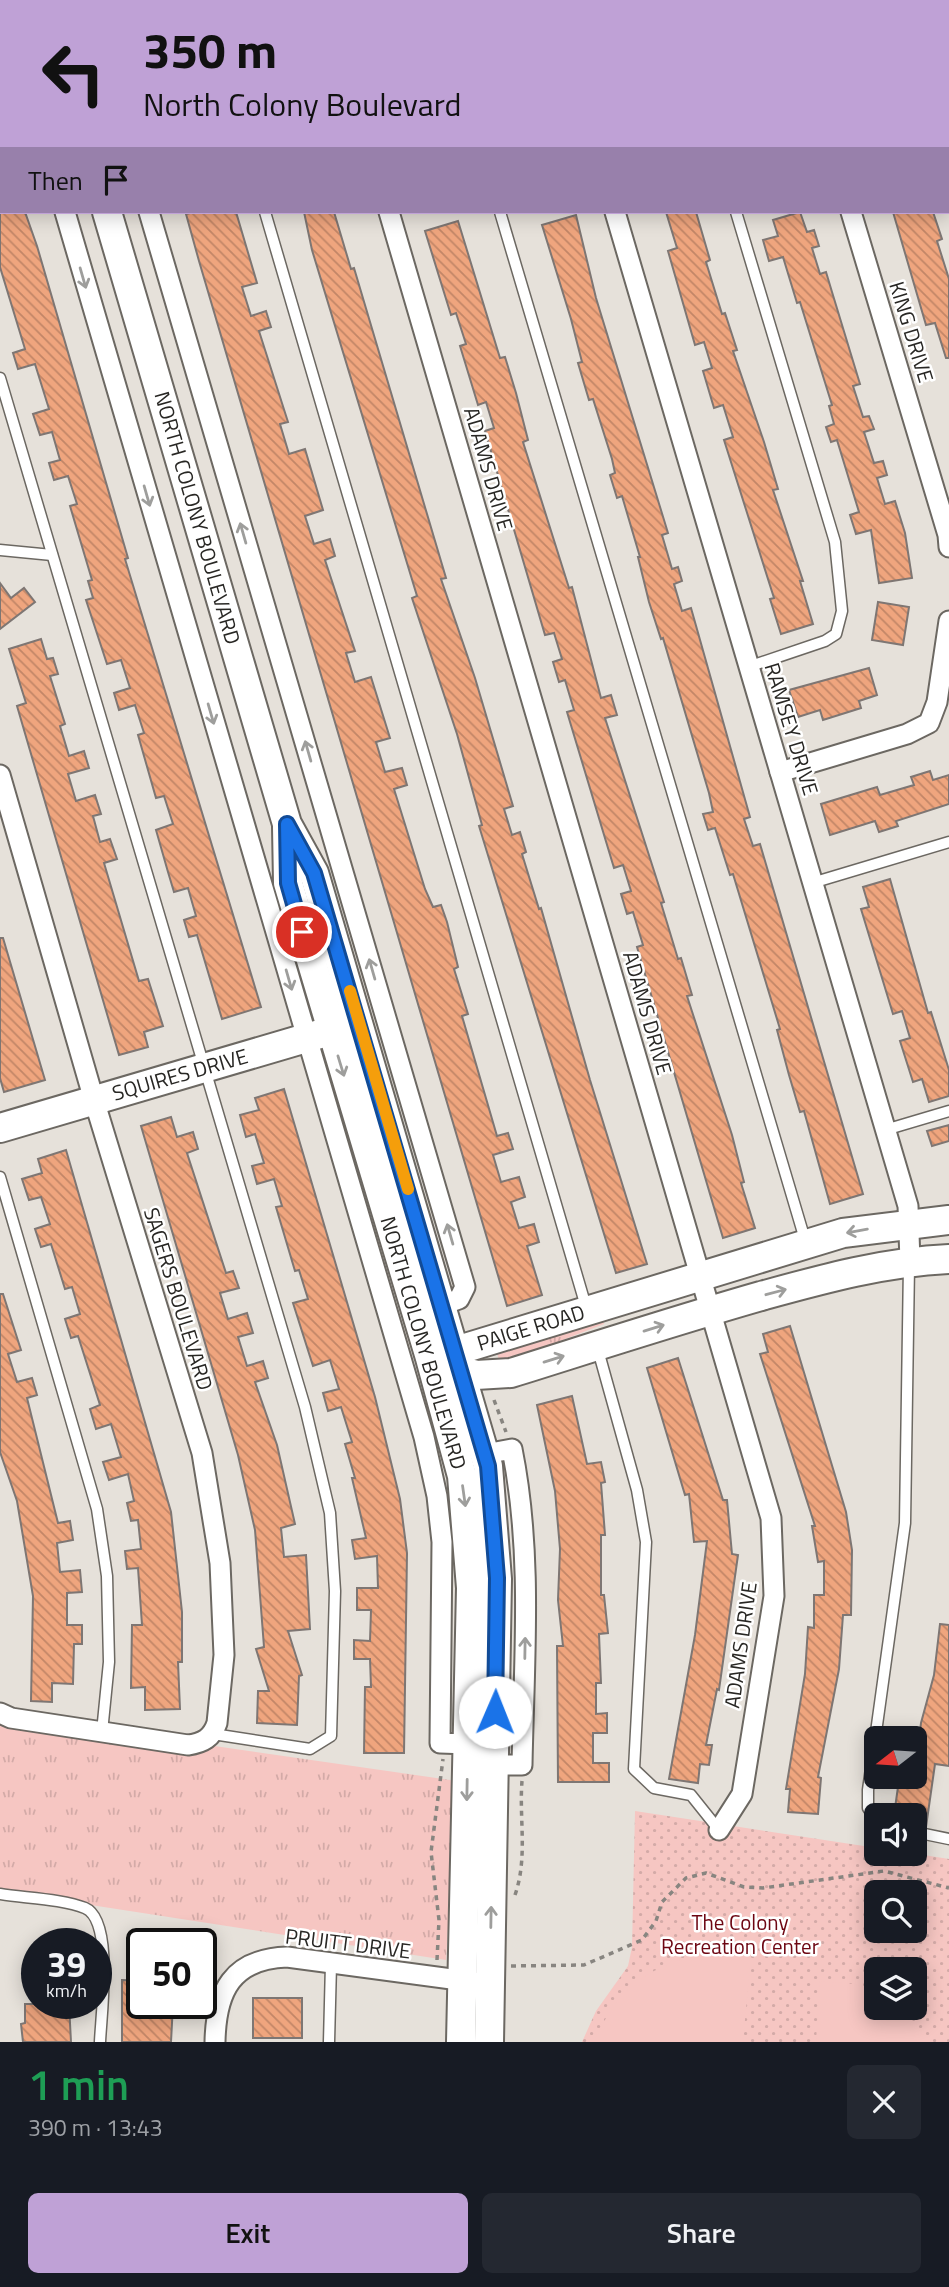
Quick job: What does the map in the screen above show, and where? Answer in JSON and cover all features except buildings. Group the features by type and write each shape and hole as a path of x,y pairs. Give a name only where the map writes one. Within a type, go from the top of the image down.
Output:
{"main road":[{"name":"NORTH COLONY BOULEVARD","path":"108,214 287,824 314,873 372,1018 442,1305 454,1442 467,1515 471,1588 454,1744 492,1975 461,2042"},
{"name":"NORTH COLONY BOULEVARD","path":"287,824 288,883 318,1034 449,1361 487,1415 498,1451 495,1521 508,1765 489,2042"},
{"name":"SQUIRES DRIVE","path":"0,1128 372,1018"},
{"name":"PAIGE ROAD","path":"449,1361 587,1310 843,1233 949,1220"},
{"name":"PAIGE ROAD","path":"449,1361 511,1373 711,1310 840,1274 910,1261 949,1259"},
{"path":"487,1415 485,1401 511,1373"}],"street":[{"path":"66,214 318,1034 424,1437 437,1496 454,1744"},
{"path":"150,214 372,1018"},
{"name":"ADAMS DRIVE","path":"389,214 771,1518 774,1596 741,1794 719,1830"},
{"name":"RAMSEY DRIVE","path":"616,214 908,1206 910,1261"},
{"name":"KING DRIVE","path":"852,214 948,536 949,547"},
{"path":"780,772 908,734 929,723 937,702 949,621"},
{"name":"SAGERS BOULEVARD","path":"0,775 93,1100 202,1453 220,1563 224,1655 214,1734"},
{"path":"0,1713 11,1718 188,1745 200,1744 214,1734"},
{"name":"PRUITT DRIVE","path":"215,2042 221,1996 232,1978 264,1958 287,1957 331,1964 492,1975"}],"lane":[{"path":"266,214 587,1310"},
{"path":"501,214 807,1244"},
{"path":"737,214 835,542 842,611 836,634 748,667"},
{"path":"0,378 305,1407 330,1513 335,1591 331,1736 310,1749 214,1734"},
{"path":"0,550 52,555"},
{"path":"812,883 949,842"},
{"path":"886,1130 949,1111"},
{"path":"0,1177 97,1509 107,1576 109,1650 102,1732"},
{"path":"868,1803 905,1523 907,1283 910,1261"},
{"path":"597,1346 637,1490 646,1542 635,1769 654,1788 691,1795 719,1830"},
{"path":"927,1834 949,1839"},
{"path":"0,1894 87,1908 99,1920 103,1937 100,2042"},
{"path":"329,2042 331,1964"}],"path":[{"path":"487,1415 498,1451"},
{"path":"437,1964 439,1920 430,1852 443,1758 454,1744"},
{"path":"508,1765 520,1804 524,1853 521,1877 512,1904"},
{"path":"492,1975 584,1965 642,1940 656,1921 662,1902 686,1878 706,1873 744,1886 763,1888 884,1871 949,1888"},
{"path":"492,1975 508,1957"}],"green space":[{"path":"603,1321 604,1324 500,1364 497,1353"},
{"path":"0,1715 457,1781 446,1960 0,1891"},
{"name":"The Colony Recreation Center","path":"635,1811 864,1846 864,1866 927,1866 927,1856 949,1859 949,2042 582,2042 596,2011 628,1966 632,1947"},
{"path":"704,1952 751,1954 743,2042 595,2042 613,2007 637,1982 667,1965"},
{"path":"820,1981 854,1984 864,1988 864,2020 912,2020 926,2042 816,2042"}],"slow traffic":[{"path":"350,991 408,1189"}],"route":[{"path":"302,932 288,883 287,824 314,873 488,1466 495,1521 497,1578 495,1712"}]}
